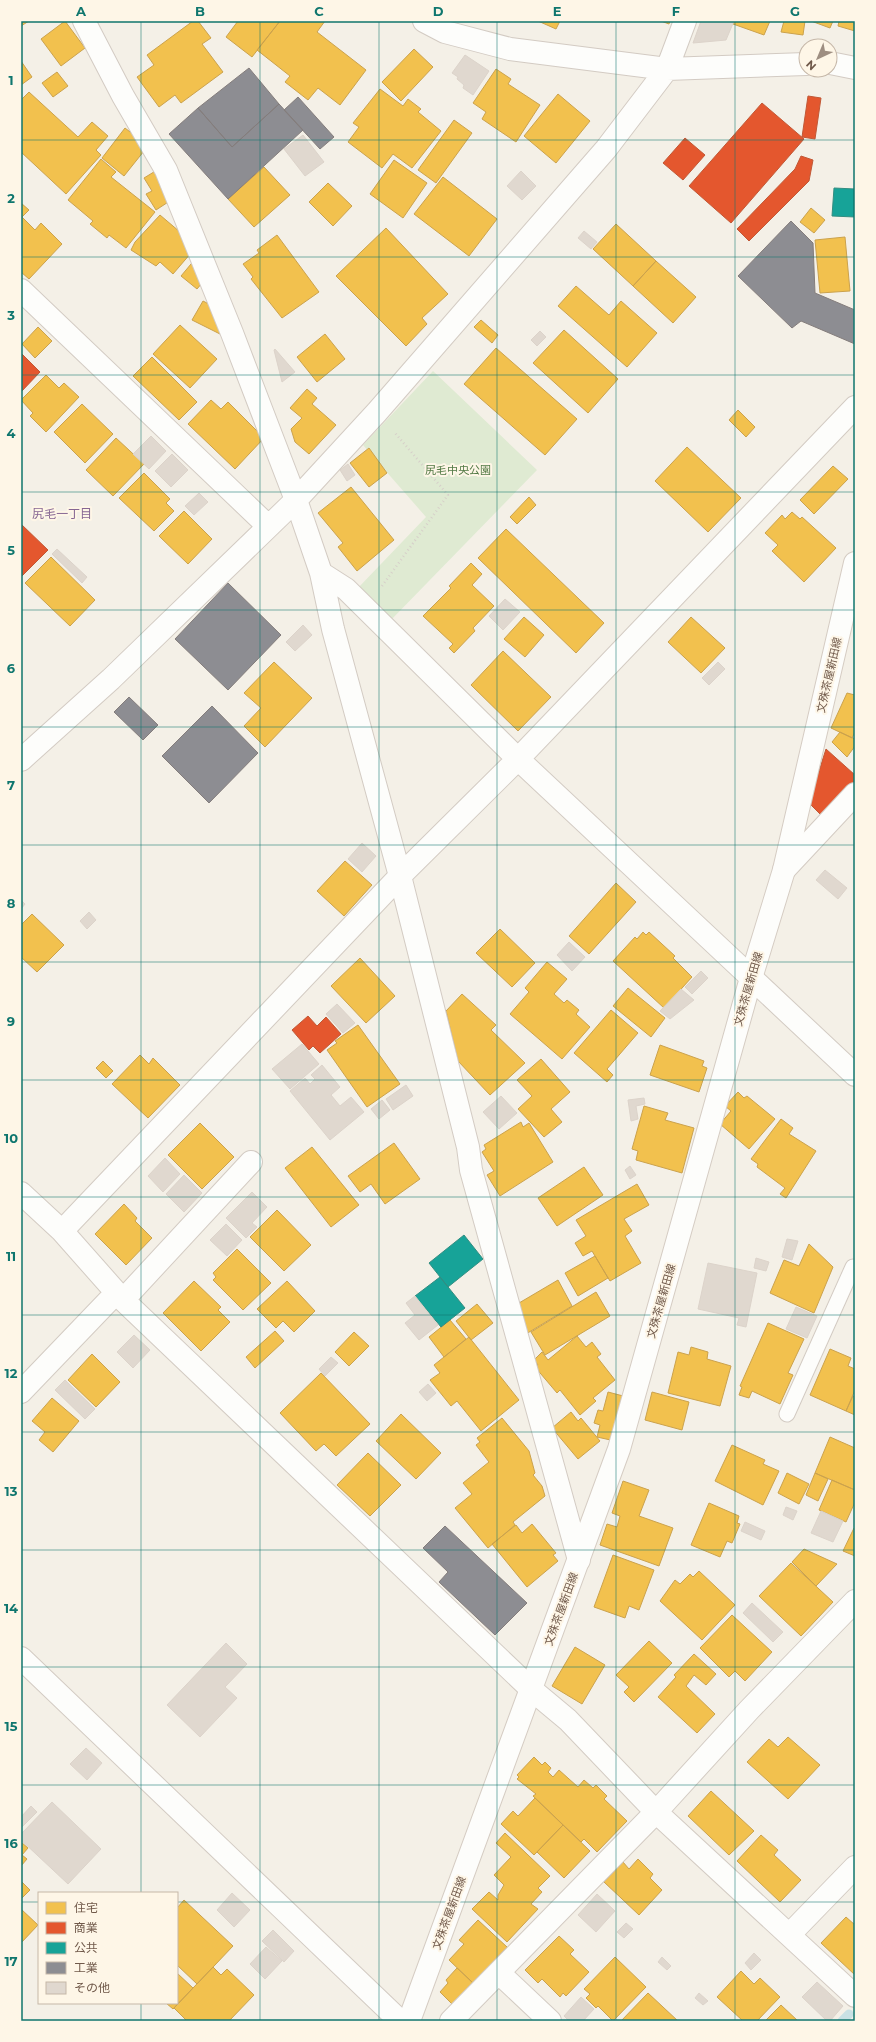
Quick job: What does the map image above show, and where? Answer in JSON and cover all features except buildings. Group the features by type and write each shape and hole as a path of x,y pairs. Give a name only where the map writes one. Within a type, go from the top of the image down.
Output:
{"street":[{"path":"84,21 123,96 166,170 232,333 296,500 321,573 333,629 400,876 468,1147 471,1170 579,1560"},
{"path":"424,21 455,27 510,49 667,69 798,64"},
{"path":"21,760 110,679 296,500 377,412 606,149 667,69 686,21"},
{"path":"838,65 855,68"},
{"path":"21,290 268,526"},
{"path":"62,1230 400,876 518,759 855,407"},
{"name":"文殊茶屋新田線","path":"409,2021 620,1449 751,978 784,870 855,563"},
{"path":"321,573 346,588 518,759 855,1075"},
{"path":"784,870 855,794"},
{"path":"21,1392 119,1296 251,1162"},
{"path":"21,1192 62,1230 119,1296 532,1690 568,1720 656,1812 790,1934 855,1996"},
{"path":"451,2021 656,1812 749,1710 855,1601"},
{"path":"21,1658 400,2021"},
{"path":"790,1934 855,1866"},
{"path":"499,1973 550,2021"}],"lane":[{"path":"787,1414 853,1267 855,1269"}],"path":[{"path":"366,608 448,495 377,412"}],"green space":[{"name":"尻毛中央公園","path":"433,371 537,470 391,620 357,589 426,517 363,445"}],"waterway":[{"path":"842,2021 849,2014"}],"district":[{"name":"尻毛一丁目","path":"62,513"}]}
